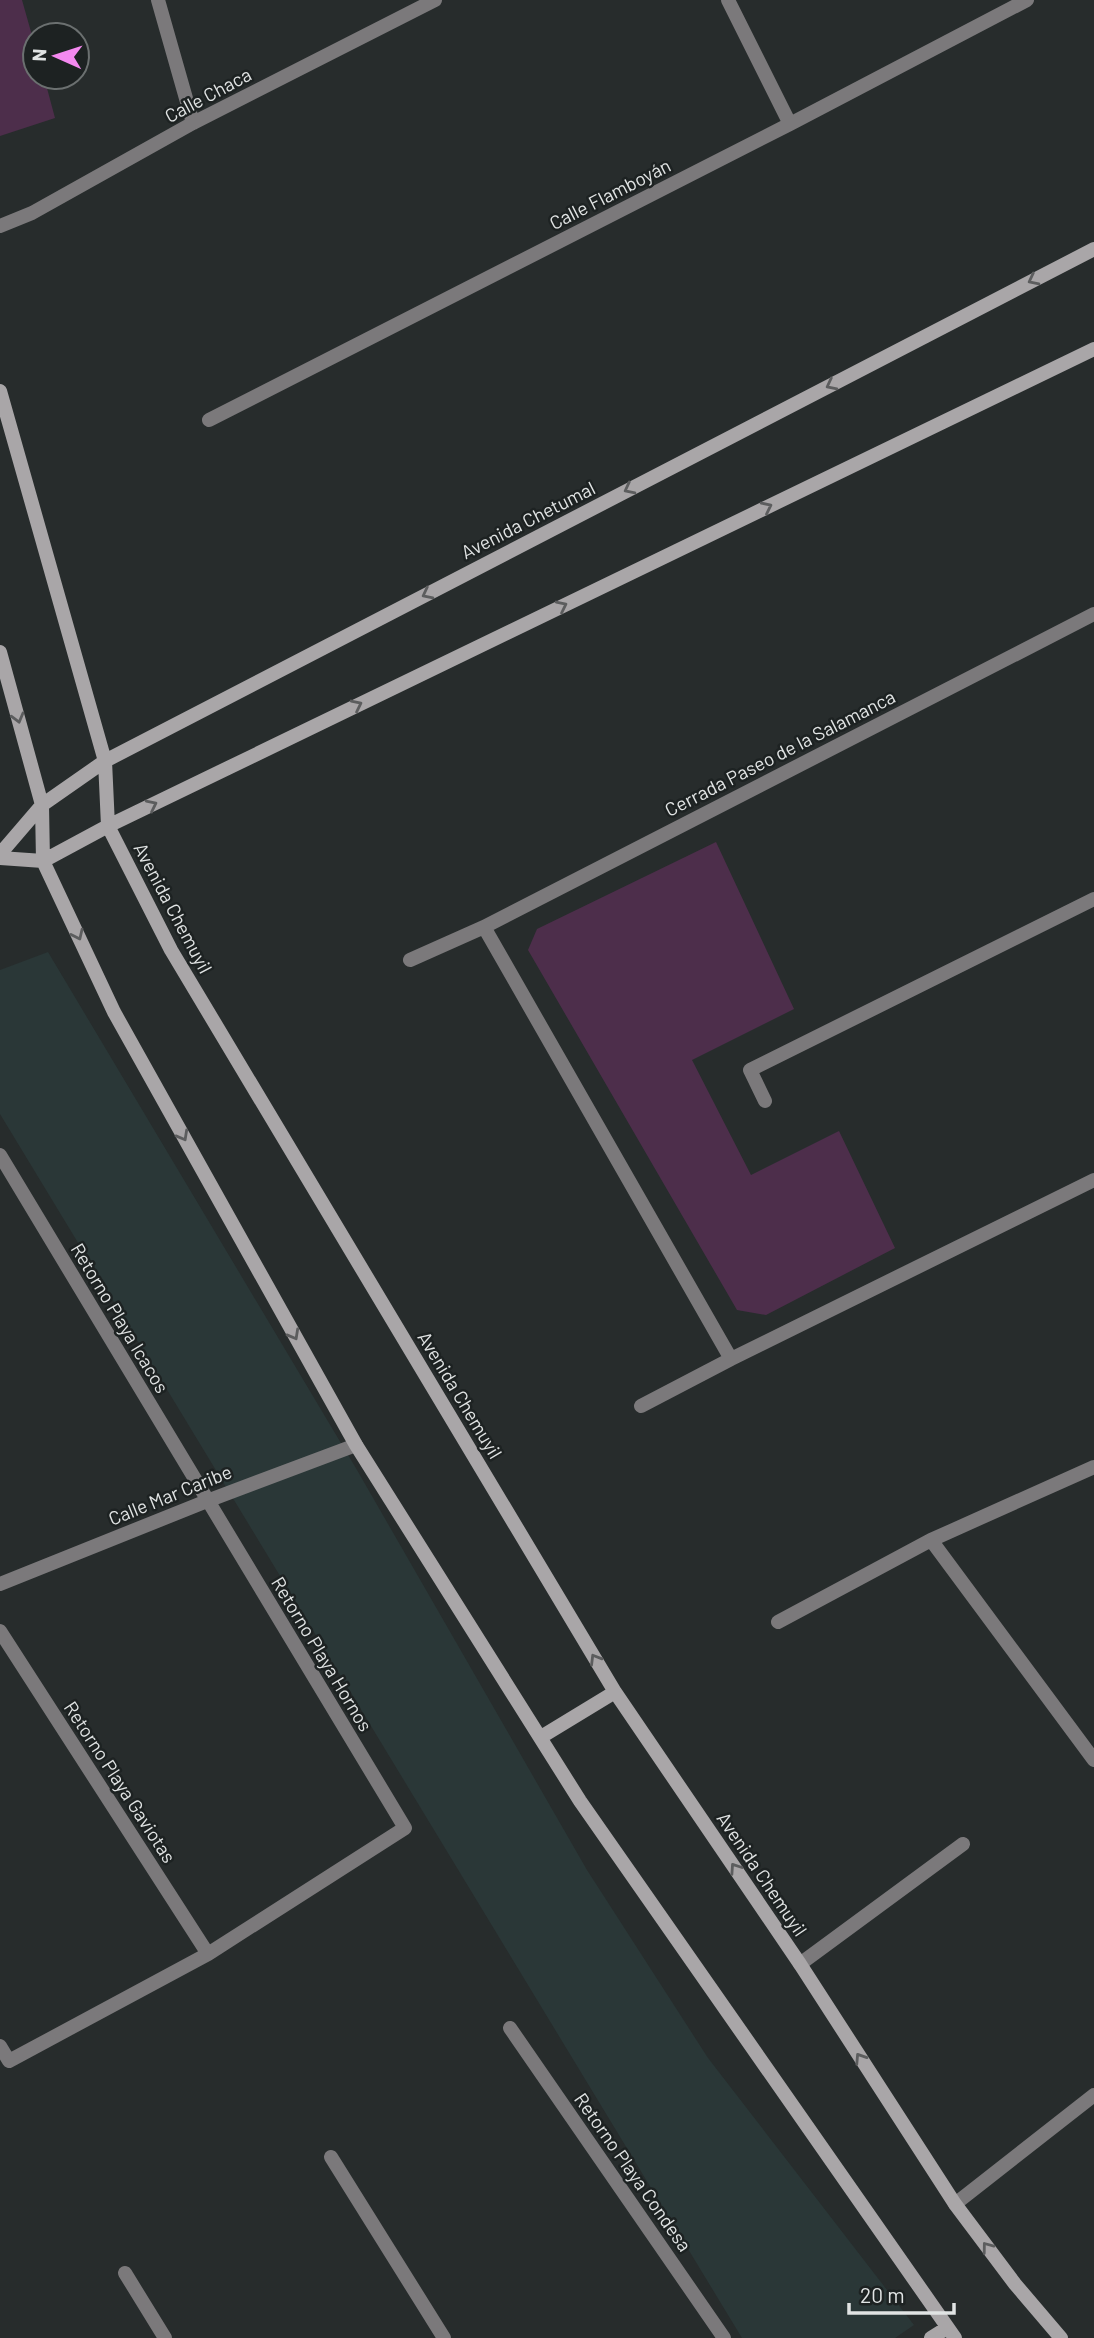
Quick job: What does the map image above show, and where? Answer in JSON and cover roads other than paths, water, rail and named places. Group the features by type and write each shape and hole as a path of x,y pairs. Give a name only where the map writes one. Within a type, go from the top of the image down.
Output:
{"main road":[{"name":"Avenida Chetumal","path":"0,856 42,805 104,761 1094,248"},
{"path":"43,861 108,826 1094,349"},
{"name":"Avenida Chemuyil","path":"0,391 104,761 108,826 171,950 615,1692 800,1964 955,2204 1015,2284 1061,2338"},
{"path":"0,653 42,805 43,861 114,1012 356,1445 588,1813 951,2333 932,2338"},
{"name":"Avenida Chetumal","path":"0,856 43,861"},
{"path":"541,1737 615,1692"}],"street":[{"path":"158,0 193,123"},
{"name":"Calle Chaca","path":"0,226 32,213 193,123 435,0"},
{"path":"728,0 790,124"},
{"name":"Calle Flamboyán","path":"209,420 1027,0"},
{"name":"Cerrada Paseo de la Salamanca","path":"410,960 484,927 1094,614"},
{"path":"765,1101 750,1070 1094,899"},
{"path":"484,927 732,1359"},
{"name":"Retorno Playa Icacos","path":"0,1156 206,1501"},
{"path":"641,1406 1094,1180"},
{"name":"Calle Mar Caribe","path":"0,1584 206,1501 356,1445"},
{"path":"778,1622 931,1541 1094,1467"},
{"name":"Retorno Playa Hornos","path":"206,1501 405,1828 208,1954"},
{"path":"931,1541 1094,1759"},
{"name":"Retorno Playa Gaviotas","path":"0,1631 208,1954"},
{"path":"800,1964 963,1844"},
{"path":"0,2046 9,2061 208,1954"},
{"name":"Retorno Playa Condesa","path":"510,2028 724,2338"},
{"path":"955,2204 1094,2095"},
{"path":"331,2157 444,2338"},
{"path":"125,2273 165,2338"}]}
